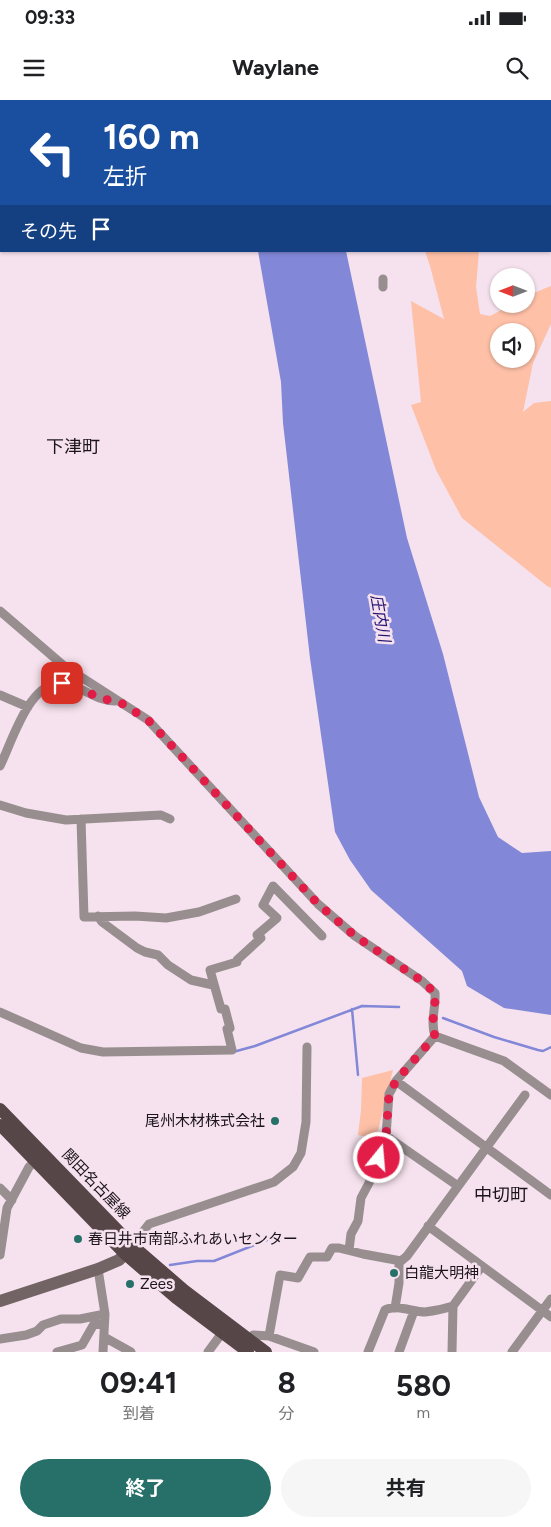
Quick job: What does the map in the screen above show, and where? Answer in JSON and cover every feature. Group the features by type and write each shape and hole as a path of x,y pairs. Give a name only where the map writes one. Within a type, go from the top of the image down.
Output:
{"main road":[{"name":"関田名古屋線","path":"0,1109 176,1298 222,1333 266,1352"},
{"name":"関田名古屋線","path":"0,1125 35,1161 129,1249 184,1290 249,1346"}],"street":[{"path":"0,611 64,666 148,720 318,904 355,936 422,981 435,993 436,1005 432,1027 435,1036"},
{"path":"0,764 28,707 43,689 51,684 70,684 102,699 118,701"},
{"path":"0,694 28,707"},
{"path":"0,805 46,817 66,820 161,815 170,819"},
{"path":"81,819 84,916 166,918 199,912 236,899"},
{"path":"0,1012 81,1048 90,1050 103,1052 232,1050 227,1029 230,1028 225,1009 221,1009 210,970 237,962 261,938 257,935 277,918 263,905 273,886 322,936"},
{"path":"98,916 102,922 137,948 158,955 168,965 191,980 213,985"},
{"path":"349,1250 351,1234 358,1221 361,1198 369,1183 386,1136 389,1094 396,1081 435,1036"},
{"path":"435,1036 504,1062 551,1095"},
{"path":"0,1302 98,1269 118,1260 149,1224 274,1182 293,1167 301,1154 306,1122 307,1047"},
{"path":"396,1081 551,1195"},
{"path":"269,1336 280,1275 298,1278 310,1257 327,1257 332,1248 401,1261 407,1256 525,1095"},
{"path":"386,1136 458,1186"},
{"path":"0,1255 8,1208 29,1167 35,1161"},
{"path":"0,1188 12,1200"},
{"path":"428,1226 551,1317"},
{"path":"395,1308 399,1284 399,1261"},
{"path":"452,1352 453,1306 482,1266"},
{"path":"98,1269 105,1314 103,1352"},
{"path":"512,1352 551,1299"},
{"path":"368,1352 387,1308 429,1311 453,1306"},
{"path":"399,1352 414,1310"},
{"path":"0,1339 26,1335 36,1331 43,1325 61,1319 80,1319 105,1314"},
{"path":"57,1352 82,1345 94,1324 104,1324"},
{"path":"208,1352 222,1333"},
{"path":"249,1346 253,1335 269,1336 289,1348 314,1352"},
{"path":"104,1337 131,1352"}],"shaded area":[{"path":"425,252 479,252 476,287 480,314 490,316 496,313 535,313 535,292 551,286 551,324 535,359 535,323 490,323 490,368 532,368 523,412 534,403 551,401 551,588 462,518 436,470 411,405 421,402 411,301 444,319"},
{"path":"393,1070 377,1135 373,1138 358,1135 362,1078"}],"water":[{"name":"庄内川","path":"258,252 346,252 407,538 443,654 479,797 498,837 522,853 551,851 551,1015 504,1008 467,986 462,971 371,890 350,860 335,832 310,658 283,423 281,382"}],"waterway":[{"path":"233,1052 255,1046 362,1006 399,1007"},
{"path":"352,1009 358,1075"},
{"path":"443,1018 494,1037 538,1050 543,1051 551,1047"},
{"path":"170,1265 197,1261 214,1261 267,1240"}],"place":[{"name":"尾州木材株式会社","path":"275,1121"},
{"name":"春日井市南部ふれあいセンター","path":"78,1239"},
{"name":"白龍大明神","path":"394,1273"},
{"name":"Zees","path":"130,1284"}],"district":[{"name":"下津町","path":"73,447"},
{"name":"中切町","path":"501,1195"}],"route":[{"path":"62,683 70,684 102,699 112,702 118,701 148,720 318,904 355,936 422,981 435,993 436,1005 432,1027 435,1036 396,1081 389,1094 386,1136 379,1158"}]}
